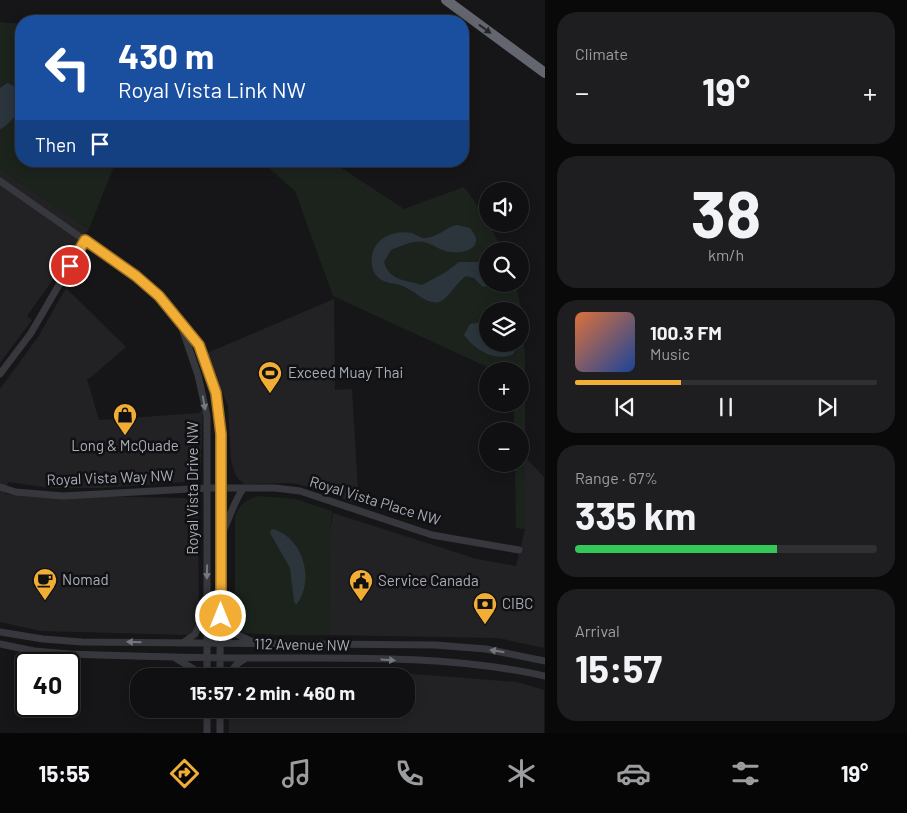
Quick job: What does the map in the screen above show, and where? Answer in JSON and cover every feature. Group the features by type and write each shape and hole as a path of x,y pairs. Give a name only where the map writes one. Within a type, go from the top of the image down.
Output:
{"highway":[{"path":"446,0 467,15"},
{"path":"469,17 544,73"}],"street":[{"name":"Royal Vista Drive NW","path":"0,181 136,276 159,296 199,345 216,393 221,434 220,668"},
{"path":"0,374 31,333 85,240"},
{"name":"Royal Vista Drive NW","path":"180,323 198,375 207,416 207,668"},
{"name":"Royal Vista Way NW","path":"0,487 16,492 63,496 208,488 221,489"},
{"name":"Royal Vista Place NW","path":"221,489 275,488 300,492 425,533 519,550"},
{"path":"221,534 229,520 235,500 243,489"},
{"path":"183,643 194,634 207,609"},
{"path":"221,616 238,635 258,644"},
{"name":"112 Avenue NW","path":"0,632 34,638 82,642 454,646 494,650 544,661"},
{"name":"112 Avenue NW","path":"0,644 34,651 70,654 373,659 452,663 518,670 544,676"},
{"path":"174,656 179,661 194,668"},
{"path":"234,668 246,658"},
{"path":"207,718 207,733"},
{"path":"220,718 220,733"}],"shaded area":[{"path":"0,22 15,23 15,167 114,167 89,229 0,169"},
{"path":"7,83 15,87 15,115 12,120 0,129 0,88"},
{"path":"268,167 340,167 404,209 464,187 479,207 479,232 493,232 498,242 479,242 479,292 517,292 520,302 479,302 479,352 524,352 525,362 479,363 333,296 295,191"},
{"path":"0,169 89,229 27,316 32,320 0,363"},
{"path":"457,225 470,228 476,239 473,248 461,252 450,252 424,242 411,243 391,250 384,262 386,268 399,279 422,285 446,272 459,262 479,262 479,283 474,278 466,276 442,301 430,302 409,289 383,281 373,270 373,253 378,243 385,237 404,232 426,238 435,236"},
{"path":"66,288 126,347 87,379 99,420 199,413 203,409 200,481 102,488 50,488 8,482 5,494 184,498 196,503 198,508 199,616 195,628 188,635 41,631 0,622 0,389 38,337"},
{"path":"334,299 335,390 352,389 358,490 355,503 318,489 292,483 245,484 235,474 231,461 228,406 207,353"},
{"path":"479,322 479,350 464,335 470,324"},
{"path":"484,352 514,352 500,357"},
{"path":"514,412 525,412 525,422 514,422"},
{"path":"529,461 544,477 544,648 498,638 329,635 330,533 333,513 477,559 516,566 525,529 525,472 529,472"},
{"path":"515,472 525,472 525,529 516,528"},
{"path":"258,496 295,499 332,511 329,635 245,633 237,627 235,621 235,517 244,503"},
{"path":"273,529 292,541 299,550 303,560 305,583 297,604 294,601 290,568 270,533"},
{"path":"243,667 297,668 242,668"},
{"path":"415,674 517,682 544,690 544,733 229,733 229,718 415,718"}],"place":[{"name":"Exceed Muay Thai","path":"270,394"},
{"name":"Long & McQuade","path":"125,436"},
{"name":"Nomad","path":"45,601"},
{"name":"Service Canada","path":"361,602"},
{"name":"CIBC","path":"485,625"}],"route":[{"path":"70,266 85,240 136,276 159,296 199,345 216,393 221,434 221,616"}]}
